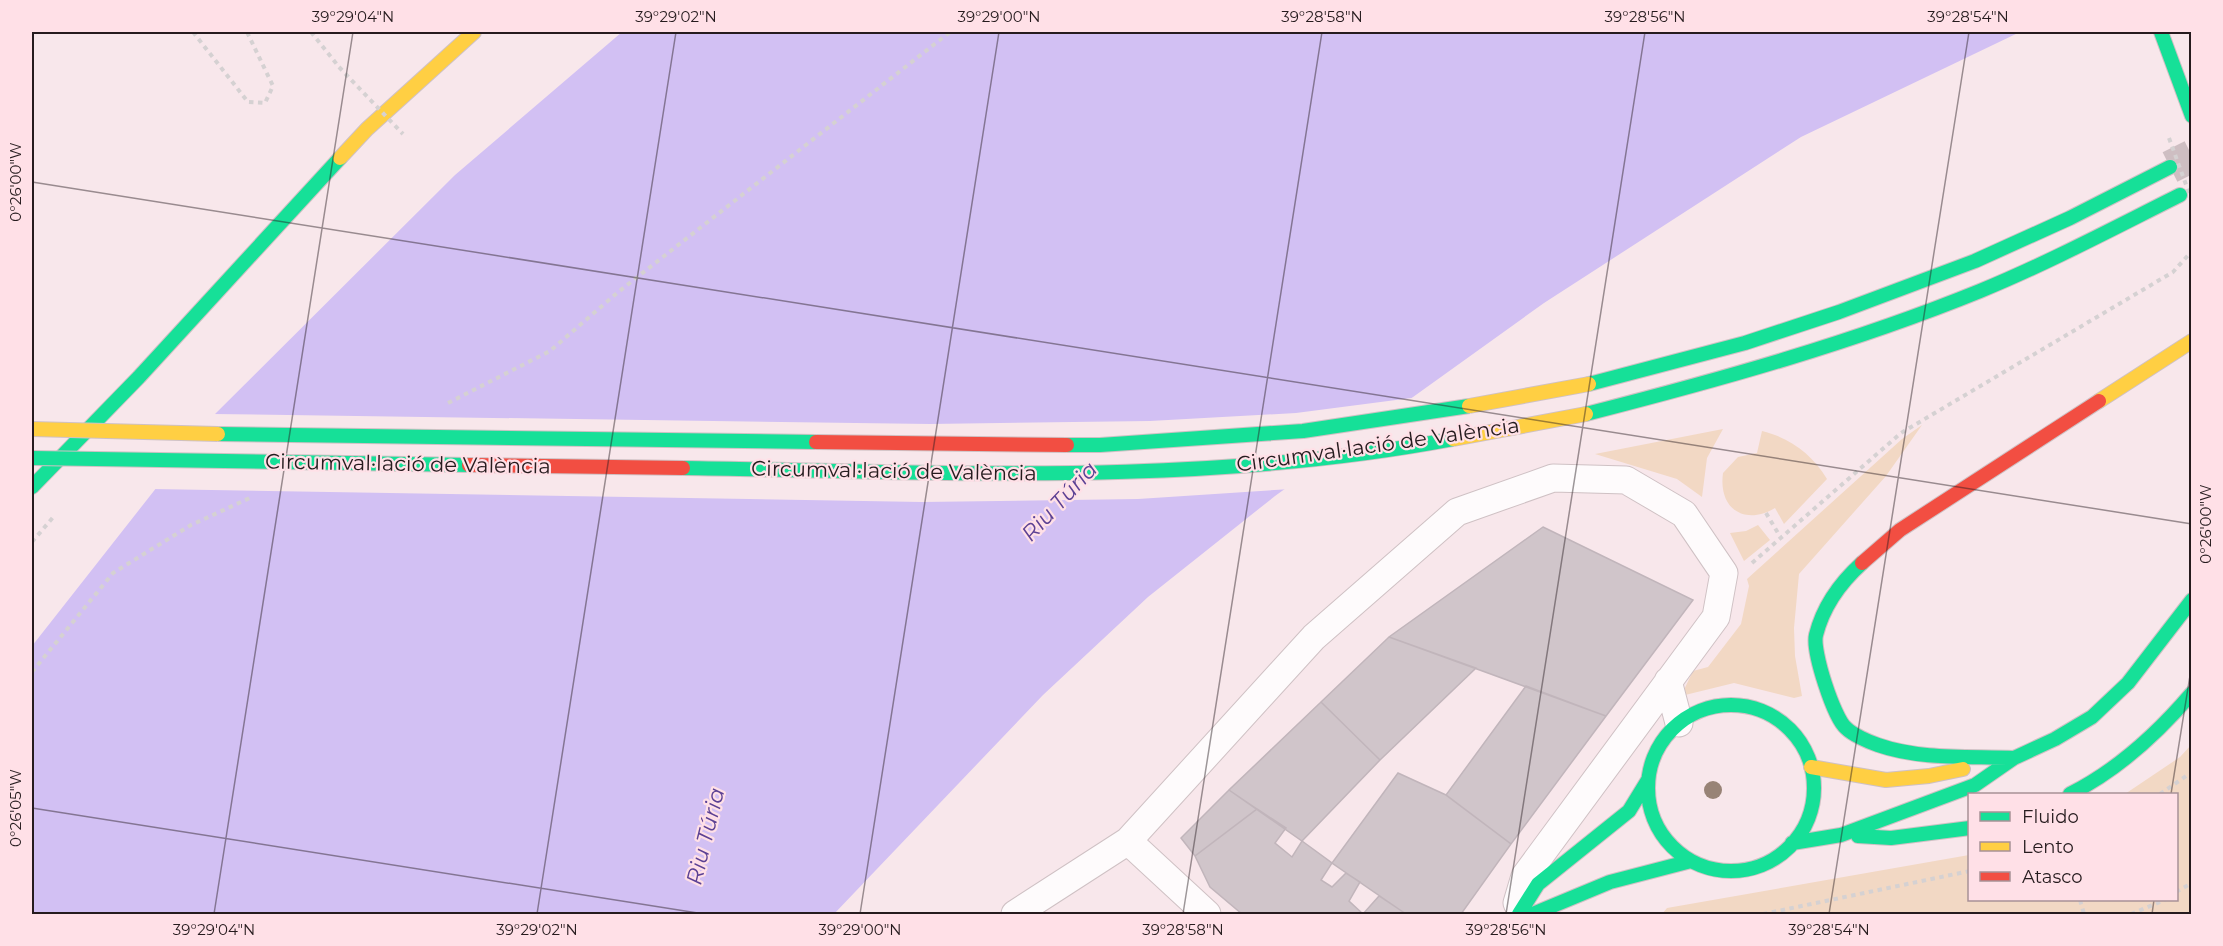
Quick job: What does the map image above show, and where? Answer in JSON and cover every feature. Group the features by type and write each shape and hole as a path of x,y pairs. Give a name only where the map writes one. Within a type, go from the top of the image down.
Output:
{"main road":[{"path":"32,487 139,377 367,129 474,32"},
{"path":"2161,32 2192,116"},
{"path":"32,429 360,437 1100,445 1303,431 1425,414 1589,384 1745,343 1975,261 2070,218 2170,167"},
{"name":"Circumval·lació de València","path":"32,458 1102,474 1297,460 1437,442 1586,414 1749,372 1860,336 1980,291 2186,198"},
{"path":"2014,758 1916,754 1878,745 1845,728 1819,671 1815,637 1826,609 1846,577 1900,530 2192,341"},
{"path":"1792,843 1841,835 1975,785 2014,758 2055,739 2092,717 2128,684 2173,628 2192,600"},
{"path":"2074,793 2134,752 2192,693"},
{"path":"1721,706 1757,709 1781,721 1800,741 1811,767 1814,791 1809,815 1792,843 1781,854 1761,866 1737,871 1714,869 1691,861 1672,847 1657,827 1649,804 1648,780 1653,758 1664,739 1679,723 1703,710 1721,706"},
{"path":"1811,767 1886,780 1929,776 2014,758"},
{"path":"1518,915 1538,884 1629,811 1648,780"},
{"path":"1841,835 1891,838 1968,828"},
{"path":"1533,915 1552,904 1623,876 1691,861"}],"street":[{"path":"32,499 139,377"},
{"path":"1015,915 1128,840 1314,637 1457,512 1553,478 1626,480 1684,514 1735,571 1716,617 1525,876 1514,915"},
{"path":"1668,681 1679,723"},
{"path":"1128,840 1207,915"}],"path":[{"path":"193,32 248,102 265,103 273,86 247,32"},
{"path":"311,32 339,67 403,134"},
{"path":"443,406 550,351 617,293 950,32"},
{"path":"2169,138 2186,198"},
{"path":"1735,571 1780,538 1901,433 2173,272 2192,251"},
{"path":"32,672 113,573 191,525 254,496"},
{"path":"1766,513 1780,538"},
{"path":"2163,793 2192,771"},
{"path":"1763,915 1968,871"},
{"path":"2178,891 2192,883"},
{"path":"2131,915 2163,901"}],"shaded area":[{"path":"1922,425 1886,476 1799,574 1794,628 1795,656 1802,696 1794,698 1734,683 1681,696 1693,671 1708,667 1741,624 1749,586 1747,579 1902,439"},
{"path":"1723,429 1707,458 1702,497 1677,479 1595,454"},
{"path":"1762,431 1782,438 1799,448 1827,479 1784,524 1775,508 1754,515 1744,514 1729,505 1725,496 1723,473 1738,457 1757,453"},
{"path":"1758,525 1770,540 1744,561 1730,533 1746,531"},
{"path":"2191,745 2191,914 1662,914 1667,908 1968,855 1968,901 2178,901 2178,793 2126,793 2180,757"}],"water":[{"name":"Riu Túria","path":"622,32 2020,32 1801,137 1544,303 1275,496 1148,597 1043,695 834,914 32,914 32,646 212,417 455,175"}],"pier":[{"path":"1419,397 1291,489 1138,499 922,502 152,489 212,414 930,424 1150,421 1296,413"}],"building":[{"path":"1543,527 1693,600 1606,716 1389,637"},
{"path":"1389,637 1476,668 1380,760 1321,702"},
{"path":"1526,686 1606,716 1511,844 1446,795"},
{"path":"1321,702 1380,760 1302,841 1229,790"},
{"path":"1398,773 1446,795 1511,844 1461,914 1406,914 1332,863"},
{"path":"1229,790 1257,809 1195,856 1181,838"},
{"path":"1257,809 1286,828 1275,843 1292,857 1302,841 1332,863 1321,880 1332,887 1346,873 1360,882 1349,901 1363,914 1242,914 1210,887 1195,856"},
{"path":"1379,896 1406,914 1363,914"}],"tunnel":[{"path":"2170,167 2192,156"}],"traffic: fast":[{"path":"2161,32 2192,116"},
{"path":"32,487 139,377 340,158"},
{"path":"1589,384 1745,343 1839,312 1975,261 2070,218 2170,167"},
{"path":"1586,414 1785,359 1932,310 2031,269 2180,195"},
{"path":"1067,445 1100,445 1303,431 1469,406"},
{"path":"218,434 816,442"},
{"path":"683,468 972,473 1165,470 1262,464 1357,454 1453,439"},
{"path":"32,458 469,465"},
{"path":"1862,563 1834,596 1823,615 1816,635 1817,655 1821,669 1830,698 1841,722 1849,731 1861,738 1894,750 1928,755 2014,758"},
{"path":"1792,843 1841,835 1975,785 2014,758 2055,739 2092,717 2128,683 2192,600"},
{"path":"2072,793 2104,774 2136,750 2192,693"},
{"path":"1731,705 1763,712 1777,719 1789,730 1800,742 1807,756 1814,788 1807,820 1800,834 1789,846 1777,857 1763,864 1731,871 1699,864 1685,857 1673,846 1662,834 1655,820 1648,788 1655,756 1662,742 1673,730 1685,719 1699,712 1731,705"},
{"path":"1519,914 1538,884 1629,811 1648,780"},
{"path":"1858,836 1891,838 1968,828"},
{"path":"1533,914 1610,882 1691,861"}],"traffic: slow":[{"path":"340,158 367,129 474,32"},
{"path":"2099,401 2192,341"},
{"path":"1469,406 1589,384"},
{"path":"1453,439 1586,414"},
{"path":"32,429 218,434"},
{"path":"1811,767 1886,780 1929,776 1963,769"}],"traffic: jam":[{"path":"1862,563 1900,530 2099,401"},
{"path":"816,442 1067,445"},
{"path":"469,465 683,468"}]}
